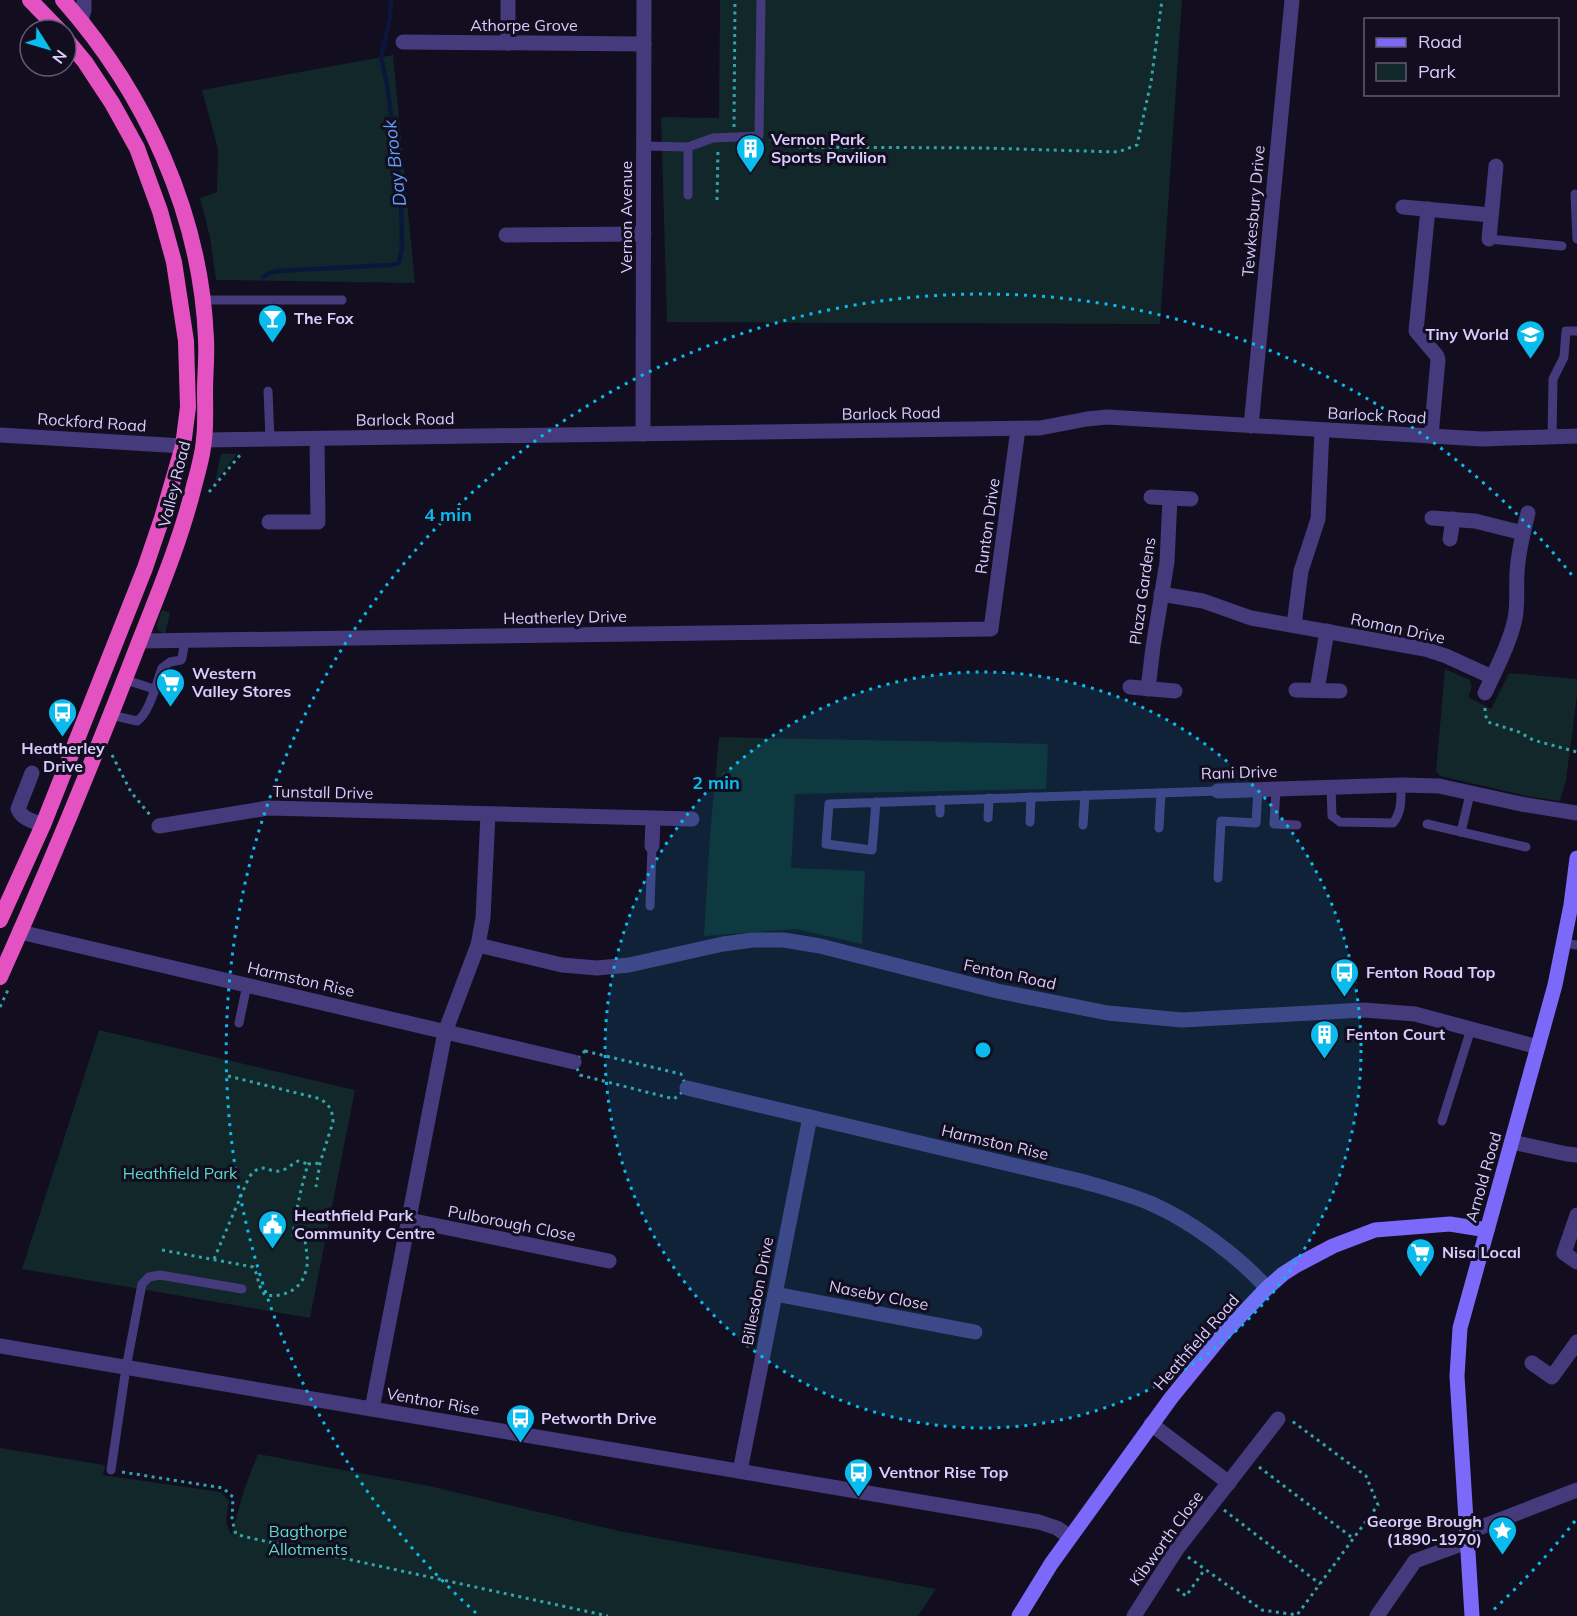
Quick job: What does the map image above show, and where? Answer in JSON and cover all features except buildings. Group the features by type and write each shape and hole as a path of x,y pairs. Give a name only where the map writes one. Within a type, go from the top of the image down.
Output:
{"highway":[{"path":"30,0 47,18"},
{"name":"Valley Road","path":"0,977 49,868 158,597 190,504 204,440 206,339 197,264 188,228 165,160 142,111 119,72 81,20 63,0"},
{"name":"Valley Road","path":"0,920 43,825 145,568 183,446 188,407 186,341 174,262 160,211 137,148 78,54"}],"main road":[{"name":"Arnold Road","path":"1472,1616 1459,1423 1457,1366 1460,1328 1555,985 1570,944 1571,905 1577,858"},
{"name":"Heathfield Road","path":"1019,1616 1051,1564 1151,1424 1224,1333 1268,1288 1297,1265 1333,1246 1375,1230 1450,1224 1487,1230"}],"street":[{"path":"81,20 84,0"},
{"path":"508,0 508,43"},
{"name":"Vernon Avenue","path":"643,434 644,0"},
{"name":"Tewkesbury Drive","path":"1251,426 1292,0"},
{"name":"Athorpe Grove","path":"403,42 644,44"},
{"path":"1489,239 1496,166"},
{"path":"1403,207 1491,215"},
{"path":"1428,209 1416,331 1438,360 1431,436"},
{"path":"506,235 644,234"},
{"name":"Barlock Road","path":"204,440 1018,429 1040,428 1107,417 1482,439 1577,436"},
{"name":"Runton Drive","path":"991,629 1018,429"},
{"path":"1294,625 1301,571 1318,519 1322,430"},
{"name":"Rockford Road","path":"0,435 183,446"},
{"path":"269,522 318,522 317,439"},
{"path":"1151,497 1191,499"},
{"name":"Plaza Gardens","path":"1149,689 1153,647 1167,562 1170,498"},
{"path":"1485,693 1509,639 1515,619 1516,575 1528,513"},
{"path":"1432,518 1475,521 1523,533"},
{"path":"1450,539 1454,519"},
{"name":"Roman Drive","path":"1161,594 1203,601 1251,618 1425,649 1492,677"},
{"name":"Heatherley Drive","path":"140,641 991,629"},
{"name":"Roman Drive","path":"1317,690 1327,631"},
{"path":"1130,687 1175,691"},
{"path":"1296,690 1340,691"},
{"path":"32,773 18,809 25,818 43,825"},
{"name":"Rani Drive","path":"1218,791 1401,785 1439,786 1470,794 1577,813"},
{"name":"Tunstall Drive","path":"159,826 268,808 488,814 588,823 629,818 692,819"},
{"path":"372,1409 445,1032 478,945 483,918 488,814"},
{"path":"652,846 653,818"},
{"name":"Harmston Rise","path":"20,932 574,1062"},
{"name":"Fenton Road","path":"478,945 562,965 597,968 629,965 743,941 784,940 820,946 997,991 1108,1013 1182,1020 1364,1010 1414,1014 1538,1047"},
{"name":"Harmston Rise","path":"687,1088 1124,1193 1153,1204 1183,1220 1247,1268 1268,1288"},
{"name":"Billesdon Drive","path":"740,1471 810,1117"},
{"path":"1512,1142 1577,1155"},
{"path":"1577,1215 1564,1253 1577,1262"},
{"name":"Pulborough Close","path":"409,1220 609,1261"},
{"name":"Naseby Close","path":"775,1294 975,1332"},
{"path":"1532,1363 1552,1377 1577,1342"},
{"name":"Ventnor Rise","path":"0,1346 1039,1522 1057,1528 1070,1537"},
{"name":"Kibworth Close","path":"1134,1616 1177,1549 1278,1419"},
{"path":"1151,1424 1229,1483"},
{"path":"1377,1616 1415,1561 1577,1490"}],"lane":[{"path":"644,146 688,147 718,138 759,136 761,0"},
{"path":"688,147 688,195"},
{"path":"1575,194 1577,239"},
{"path":"1489,239 1562,246"},
{"path":"202,300 342,300"},
{"path":"1552,438 1553,379 1564,357 1566,331 1577,331"},
{"path":"268,391 270,439"},
{"path":"111,715 137,721 144,715 162,668 170,662 181,660 185,640"},
{"path":"126,680 154,689"},
{"path":"1331,787 1332,816 1340,822 1393,823 1398,817 1401,785"},
{"path":"1218,878 1221,821 1256,823 1258,789"},
{"path":"1276,789 1274,824 1297,825"},
{"name":"Rani Drive","path":"876,802 872,850 826,844 829,804 899,801 1218,791"},
{"path":"1159,828 1161,793"},
{"path":"1461,832 1470,794"},
{"path":"1083,825 1085,795"},
{"path":"1030,822 1031,797"},
{"path":"988,818 989,798"},
{"path":"940,800 940,813"},
{"path":"1427,824 1526,847"},
{"path":"650,906 652,846"},
{"path":"239,1023 247,985"},
{"path":"1442,1121 1471,1029"},
{"path":"111,1470 126,1368 142,1284 149,1277 160,1275 242,1289"}],"path":[{"path":"734,137 735,0"},
{"path":"759,136 796,147 983,148 1118,152 1137,145 1151,82 1162,0"},
{"path":"717,200 718,138"},
{"path":"209,492 252,440"},
{"path":"1485,693 1485,714 1488,722 1519,732 1533,740 1577,752"},
{"path":"111,754 131,792 159,826"},
{"path":"585,1051 681,1074 687,1088 674,1099 580,1075 574,1062 585,1051"},
{"path":"228,1076 317,1098 327,1104 333,1115 333,1122 320,1163 316,1187"},
{"path":"214,1259 252,1173 263,1168 282,1170 298,1161 309,1164 320,1163"},
{"path":"162,1250 253,1267 258,1275 258,1286 265,1295 287,1294 300,1285 306,1271 305,1240 293,1235 298,1197 309,1164"},
{"path":"1177,1549 1262,1610 1297,1615 1378,1505 1366,1476 1293,1422 1278,1419"},
{"path":"1248,1458 1354,1539"},
{"path":"111,1470 223,1488 233,1497 232,1520 236,1534 246,1538 608,1616"},
{"path":"1214,1502 1320,1584"},
{"path":"1177,1589 1186,1596 1204,1569"}],"green space":[{"path":"720,0 1182,0 1160,324 667,322 661,117 719,118"},
{"path":"393,55 415,283 216,280 210,237 200,198 217,192 218,149 202,90"},
{"path":"221,454 237,454 215,482"},
{"path":"162,610 170,613 165,634 158,630 157,625"},
{"path":"1445,669 1470,680 1472,687 1468,697 1491,709 1509,673 1577,679 1577,696 1566,780 1560,801 1440,776 1436,771"},
{"path":"719,737 1048,744 1046,789 795,794 791,868 865,871 862,944 796,929 704,936"},
{"name":"Heathfield Park","path":"99,1030 355,1090 310,1318 22,1269"},
{"name":"Bagthorpe Allotments","path":"0,1448 105,1465 103,1475 221,1492 229,1501 226,1521 231,1535 245,1487 258,1454 429,1486 619,1531 936,1589 918,1616 0,1616"}],"waterway":[{"name":"Day Brook","path":"264,277 278,271 399,263 402,248 401,194 387,84 381,57 390,18 391,0"}],"place":[{"name":"Vernon Park Sports Pavilion","path":"750,174"},
{"name":"The Fox","path":"273,344"},
{"name":"Tiny World","path":"1530,360"},
{"name":"Western Valley Stores","path":"171,708"},
{"name":"Heatherley Drive","path":"63,738"},
{"name":"Fenton Road Top","path":"1345,998"},
{"name":"Fenton Court","path":"1325,1060"},
{"name":"Heathfield Park Community Centre","path":"273,1250"},
{"name":"Nisa Local","path":"1421,1278"},
{"name":"Petworth Drive","path":"520,1444"},
{"name":"Ventnor Rise Top","path":"858,1498"},
{"name":"George Brough (1890-1970)","path":"1503,1556"}]}
